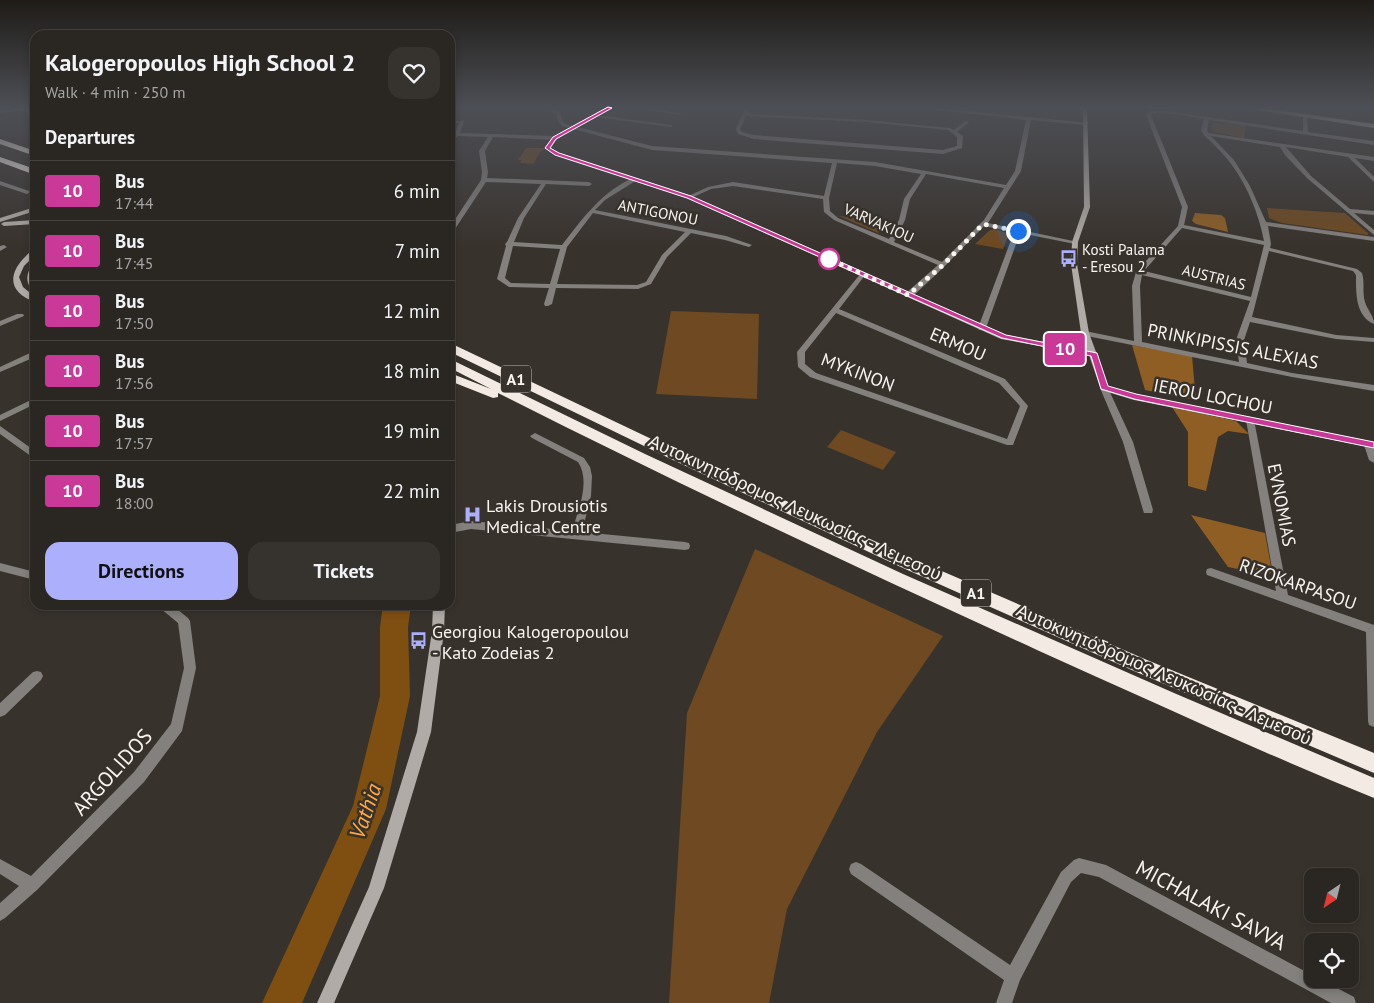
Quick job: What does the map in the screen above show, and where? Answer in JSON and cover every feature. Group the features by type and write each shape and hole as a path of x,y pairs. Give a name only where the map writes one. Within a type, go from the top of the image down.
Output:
{"highway":[{"path":"13,155 30,162"},
{"path":"0,159 30,170"},
{"path":"455,342 582,412"},
{"name":"Αυτοκινητόδρομος Λευκωσίας - Λεμεσού","path":"455,349 582,412 803,516 1221,701 1374,763"},
{"name":"Αυτοκινητόδρομος Λευκωσίας - Λεμεσού","path":"455,366 567,423 767,519 1218,724 1374,788"},
{"path":"455,379 567,423"},
{"path":"1218,724 1374,796"}],"street":[{"path":"455,224 484,180 483,155"},
{"path":"559,155 689,197 982,328 1039,345 1094,354"},
{"path":"748,155 801,157 874,164 1008,187"},
{"path":"908,295 943,265 983,224 1018,171 1021,155"},
{"path":"1087,155 1087,207 1075,242 1074,264 1085,333 1094,354 1104,388 1128,442 1148,510"},
{"path":"1138,343 1136,286 1139,272 1144,264 1181,226 1185,207 1164,155"},
{"path":"1225,155 1243,179 1264,224 1268,246 1254,300 1240,340 1243,365"},
{"path":"1288,155 1374,233"},
{"path":"1342,155 1374,159"},
{"path":"1350,156 1374,180"},
{"name":"VARVAKIOU","path":"835,160 826,198 827,212 836,219 943,265"},
{"path":"891,242 902,220 907,199 924,173"},
{"path":"548,304 564,247 591,211 603,199 634,179"},
{"path":"484,180 589,184"},
{"path":"0,183 27,192"},
{"path":"544,183 518,220 508,244 500,279 503,283 552,287 638,287 649,283 664,256 689,231"},
{"path":"689,197 715,186 734,184 826,198"},
{"path":"0,220 30,211"},
{"name":"ANTIGONOU","path":"591,211 726,238 749,246"},
{"path":"1349,211 1374,213"},
{"path":"0,224 30,222"},
{"path":"983,224 1075,242"},
{"path":"1264,224 1374,240"},
{"path":"1181,226 1268,246 1355,270 1360,274 1359,300 1368,317 1374,322"},
{"path":"982,328 1018,231"},
{"path":"508,244 564,247"},
{"path":"30,256 22,263 15,274 16,284 24,294 30,297"},
{"name":"AUSTRIAS","path":"1139,272 1254,300"},
{"name":"MYKINON","path":"863,274 801,352 801,365 813,376 1010,443"},
{"name":"ERMOU","path":"834,310 1002,381 1024,406 1010,443"},
{"path":"0,324 20,316"},
{"path":"1248,319 1336,337 1374,340"},
{"name":"PRINKIPISSIS ALEXIAS","path":"1085,333 1243,365 1374,388"},
{"path":"0,370 30,356"},
{"name":"IEROU LOCHOU","path":"1104,388 1134,397 1371,445"},
{"path":"0,418 30,403"},
{"name":"EVNOMIAS","path":"1250,420 1282,596"},
{"path":"0,429 30,452"},
{"path":"535,436 581,460 586,466 589,480 576,535"},
{"path":"1371,445 1374,460"},
{"path":"455,528 471,525 685,546"},
{"path":"0,566 30,575"},
{"name":"RIZOKARPASOU","path":"1211,572 1373,629"},
{"name":"ARGOLIDOS","path":"0,913 32,885 139,777 177,727 190,668 184,621 170,610"},
{"path":"325,1003 376,888 424,732 438,631 439,610"},
{"path":"1373,629 1374,721"},
{"path":"0,711 37,676"},
{"name":"MICHALAKI SAVVA","path":"1013,977 1066,877 1079,864 1101,870 1348,1003"},
{"path":"0,866 32,885"},
{"path":"856,868 1013,977 1004,1003"}],"shaded area":[{"path":"521,155 539,155 533,164 520,163 521,160 518,160"},
{"path":"1267,208 1345,213 1368,235 1282,223 1269,218"},
{"path":"1195,213 1221,215 1225,218 1228,232 1196,224 1192,221"},
{"path":"839,216 889,221 878,233"},
{"path":"996,229 1009,234 1003,249 975,244 990,230"},
{"path":"671,311 759,314 757,399 656,394"},
{"path":"1132,345 1192,356 1196,400 1145,390"},
{"path":"1172,407 1236,421 1249,434 1228,431 1218,437 1206,491 1188,486 1188,432"},
{"path":"841,430 896,452 883,470 827,447"},
{"path":"1191,515 1265,533 1272,572 1267,575 1228,567"},
{"path":"755,549 943,636 877,732 787,909 769,1003 669,1003 687,713"}],"waterway":[{"name":"Vathia","path":"282,1003 369,809 395,696 394,627 396,610"}],"bus line":[{"name":"10","path":"559,155 689,197 982,328 1039,345 1094,354 1104,388 1134,397 1374,445"}],"place":[{"name":"Kosti Palama - Eresou 2","path":"1068,258"},
{"name":"Lakis Drousiotis Medical Centre","path":"472,515"},
{"name":"Georgiou Kalogeropoulou - Kato Zodeias 2","path":"418,641"}],"route":[{"path":"829,259 827,258 908,295 943,265 983,224 1018,231"}]}
